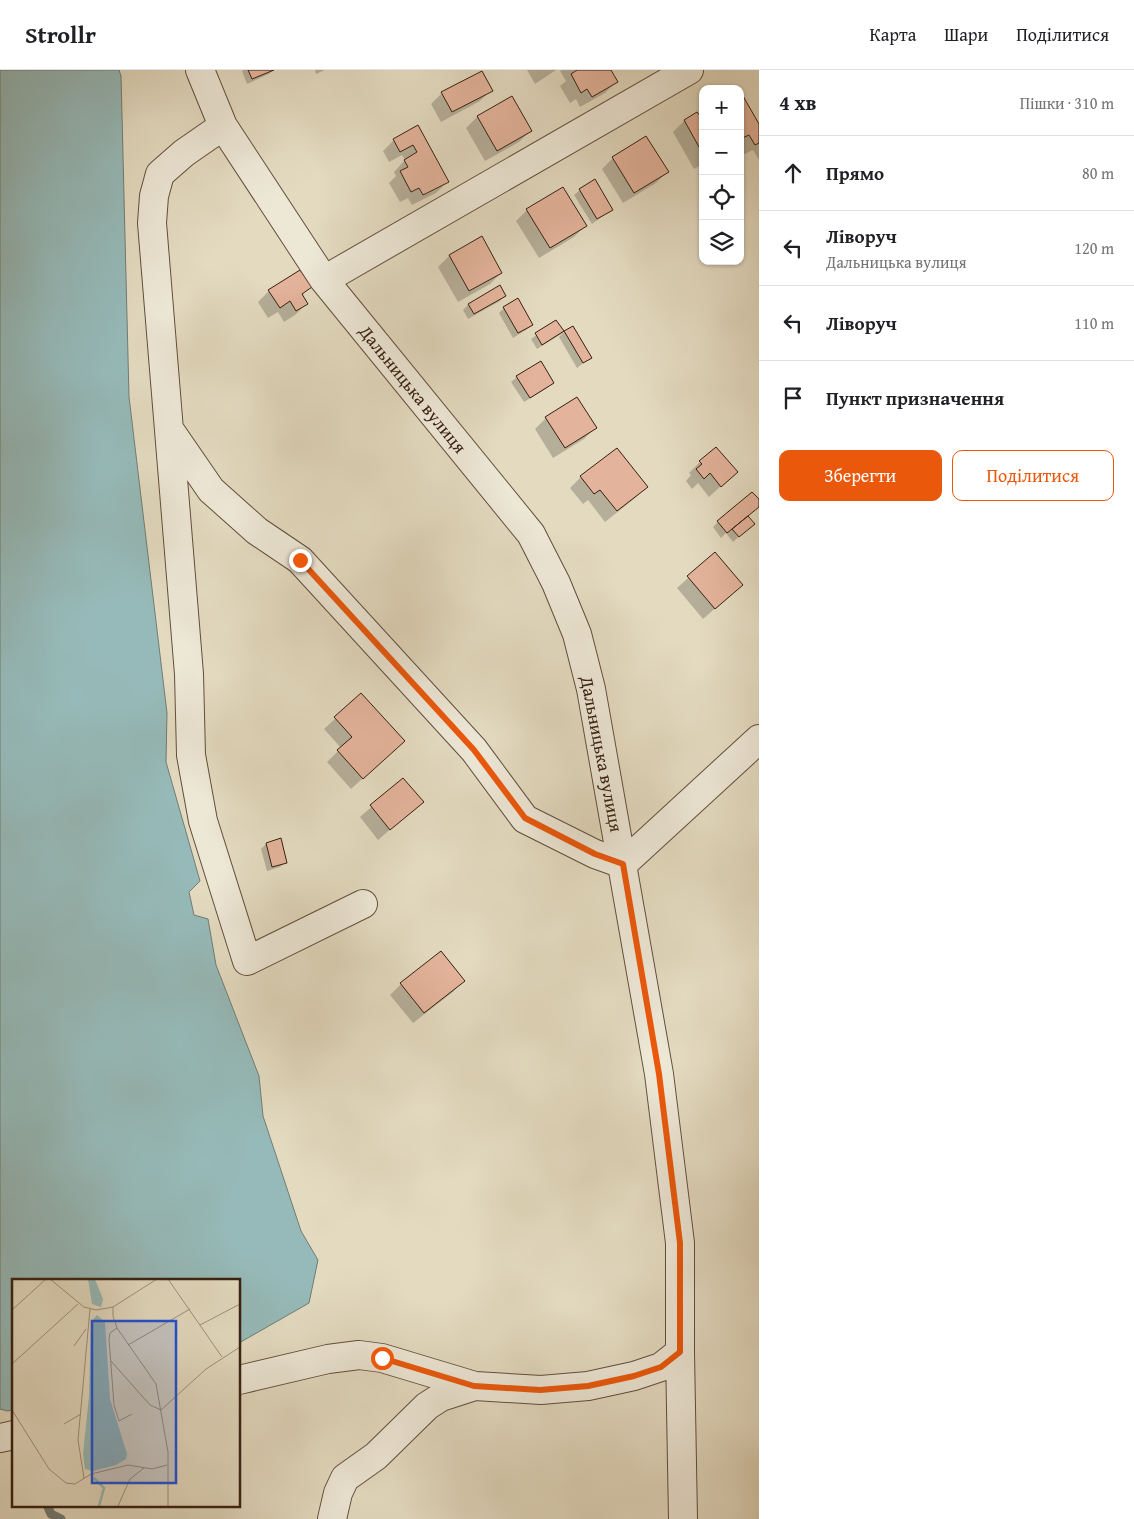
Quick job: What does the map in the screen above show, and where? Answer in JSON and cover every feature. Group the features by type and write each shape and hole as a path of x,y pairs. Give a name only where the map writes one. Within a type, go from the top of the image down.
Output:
{"street":[{"name":"Дальницька вулиця","path":"200,70 223,126 324,280 531,534 552,575 576,634 591,689 659,1074 680,1243 683,1519"},
{"path":"324,280 689,70"},
{"path":"223,126 184,153 160,174 154,196 152,223 189,674 191,755 203,821 247,961 363,904"},
{"path":"168,428 211,490 257,531 300,560 474,750 525,818 595,854 623,864 759,739"},
{"path":"240,1380 328,1359 359,1355 382,1358 474,1386 540,1390 588,1386 634,1376 661,1367 680,1352"},
{"path":"332,1519 338,1493 345,1478 376,1456 427,1406 441,1397 474,1386"}],"water":[{"path":"0,70 119,70 121,76 129,397 167,713 166,762 200,881 189,892 194,915 208,919 216,965 259,1076 263,1116 301,1231 318,1260 309,1303 240,1342 240,1279 12,1279 12,1410 0,1409"}],"building":[{"path":"248,70 274,70 252,79"},
{"path":"577,70 611,70 618,82 592,97 587,89 581,93 571,74"},
{"path":"482,71 493,91 452,112 441,92"},
{"path":"512,96 532,131 497,151 477,116"},
{"path":"744,98 759,124 759,143 755,145 749,135 744,137"},
{"path":"697,112 699,114 699,147 684,120"},
{"path":"418,125 449,182 423,195 419,188 411,192 400,171 408,167 404,160 417,152 413,145 400,152 393,139"},
{"path":"646,136 669,172 634,193 612,157"},
{"path":"595,179 613,210 597,219 579,189"},
{"path":"563,187 587,226 550,248 526,209"},
{"path":"482,236 502,273 469,291 449,255"},
{"path":"300,270 312,287 302,294 308,304 296,311 290,301 280,308 268,290"},
{"path":"500,285 506,296 474,314 468,304"},
{"path":"518,298 533,325 518,333 503,307"},
{"path":"556,320 564,331 542,345 535,333"},
{"path":"573,326 592,358 583,363 564,331"},
{"path":"541,361 554,383 530,398 516,376"},
{"path":"577,397 597,428 565,448 545,417"},
{"path":"716,447 738,472 721,487 710,473 704,479 696,469 702,464 699,461"},
{"path":"617,448 648,487 617,511 600,490 594,494 580,476"},
{"path":"752,492 759,499 759,507 727,533 717,521"},
{"path":"748,516 755,524 739,537 732,529"},
{"path":"715,552 743,585 715,609 687,576"},
{"path":"361,693 405,741 363,779 337,750 352,737 334,717"},
{"path":"403,778 424,802 390,830 370,805"},
{"path":"281,838 287,863 272,867 266,843"},
{"path":"441,951 465,981 424,1013 400,983"}],"waterway":[{"path":"47,1506 51,1514 61,1519"}],"route":[{"path":"300,560 474,750 525,818 595,854 623,864 659,1074 680,1243 680,1352 661,1367 634,1376 588,1386 540,1390 474,1386 382,1358"}]}
